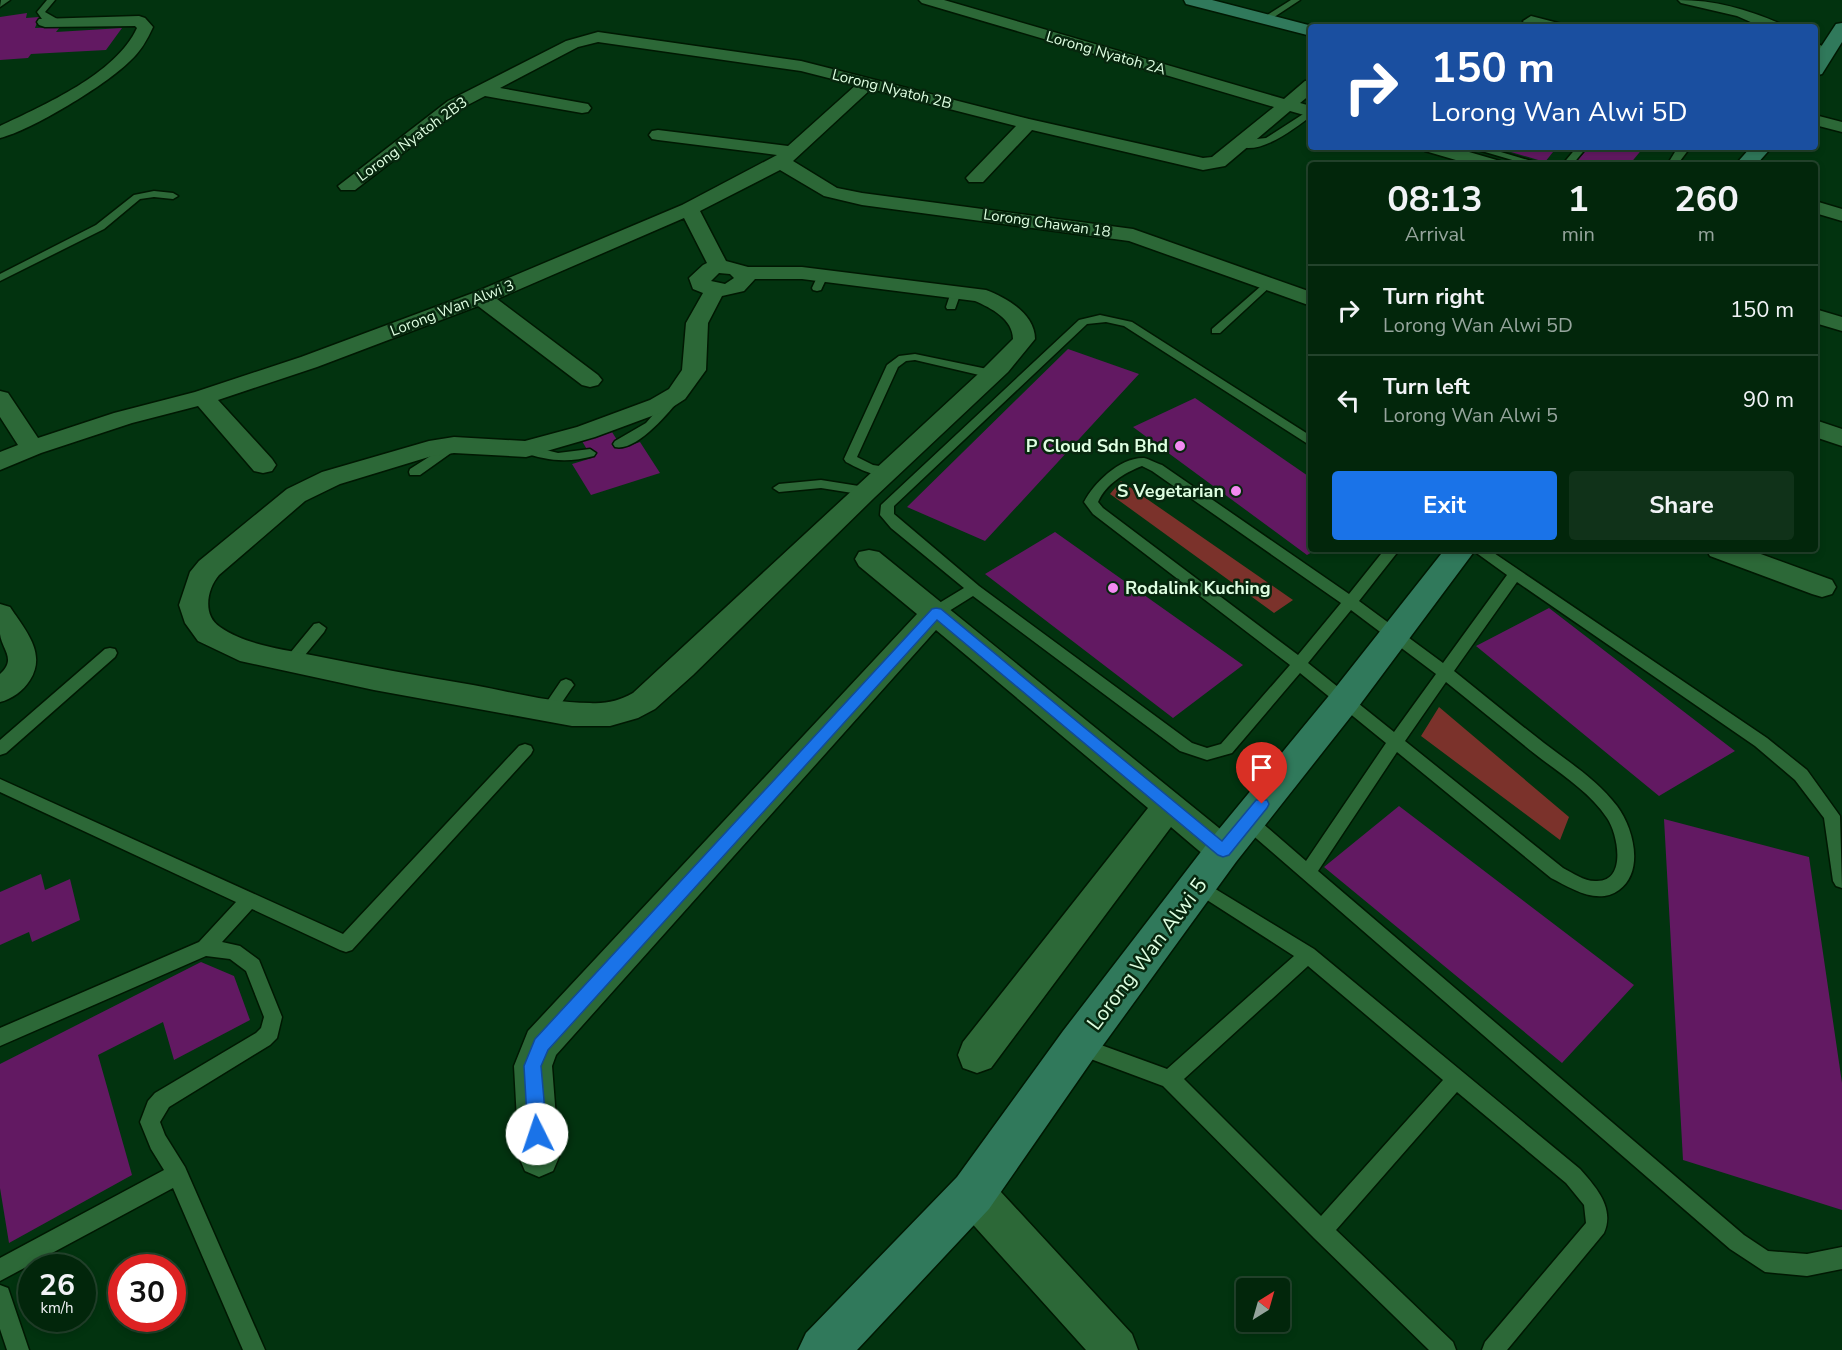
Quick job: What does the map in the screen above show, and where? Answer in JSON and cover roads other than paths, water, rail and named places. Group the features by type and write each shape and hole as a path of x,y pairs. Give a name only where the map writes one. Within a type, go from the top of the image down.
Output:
{"street":[{"name":"Lorong Nyatoh 2A","path":"927,0 1308,111"},
{"path":"1192,0 1308,30"},
{"path":"1686,0 1743,13 1767,24"},
{"path":"0,133 100,78 130,54 142,38 145,27 143,23 133,21 50,22"},
{"path":"1532,21 1544,24"},
{"path":"1820,51 1842,28"},
{"name":"Lorong Nyatoh 2B","path":"572,44 597,36 614,37 790,64 1028,124 1209,164 1218,162 1239,144"},
{"name":"Lorong Nyatoh 2B3","path":"348,186 454,105 572,44"},
{"name":"Lorong Wan Alwi 3","path":"0,462 32,448 123,418 203,397 309,362 481,298 689,209 788,157 868,83"},
{"path":"1239,144 1308,87"},
{"path":"481,90 582,108"},
{"path":"1818,121 1842,127"},
{"path":"976,178 1028,124"},
{"path":"658,135 788,157"},
{"path":"1457,150 1486,162"},
{"path":"1748,162 1758,150"},
{"name":"Lorong Chawan 18","path":"788,157 831,192 862,199 1133,235 1308,298"},
{"path":"1818,208 1842,214"},
{"path":"689,209 717,278 726,290 742,283 745,278 743,273 791,272 820,281 954,299 992,299 1003,306 1023,331 1024,339 992,374 644,701 630,710 588,716 291,662 250,653 208,634 200,626 193,604 200,579 209,568 296,495 310,487 386,461 454,445 526,449 559,441 642,413 677,394 694,370 697,323 717,278"},
{"path":"481,298 590,380"},
{"path":"1818,317 1842,324"},
{"path":"203,397 263,465"},
{"path":"0,398 32,448"},
{"path":"1818,429 1842,438"},
{"name":"Lorong Wan Alwi 5","path":"823,1350 973,1193 1078,1046 1223,851 1344,701 1459,552"},
{"path":"1728,552 1822,587"},
{"path":"869,559 1223,851"},
{"path":"539,1157 533,1066 541,1044 936,612"},
{"path":"0,614 20,647 24,661 19,674 0,692"},
{"path":"976,1055 1169,805"},
{"path":"973,1193 1116,1350"}],"lane":[{"path":"0,5 6,0"},
{"path":"50,22 41,12 49,6 51,0"},
{"path":"1264,19 1296,0"},
{"path":"1239,144 1261,144 1275,139 1308,114"},
{"path":"1484,150 1529,162"},
{"path":"1570,162 1580,150"},
{"path":"0,278 100,227 137,197 154,194 173,196"},
{"path":"1216,331 1268,283"},
{"path":"1308,440 1128,324 1107,319 1083,322 888,505 887,515 974,590 1185,747 1207,754 1226,748 1299,664 1391,552"},
{"path":"887,471 870,469 850,459 893,364 903,358 915,357 992,374"},
{"path":"619,444 650,426 677,394"},
{"path":"415,472 454,445"},
{"path":"526,449 551,458 569,458 590,453"},
{"path":"1143,462 1157,468 1351,601 1446,671 1590,791 1612,813 1624,837 1626,859 1620,878 1611,888 1596,890 1580,885 1557,873 1299,664 1098,511 1091,502 1094,494 1131,464 1143,462"},
{"path":"780,488 821,484 865,491"},
{"path":"1482,552 1761,742 1801,775 1832,816 1842,881"},
{"path":"1307,873 1395,742 1515,574"},
{"path":"936,612 974,590"},
{"path":"291,662 318,628"},
{"path":"0,749 110,653"},
{"path":"549,710 566,685"},
{"path":"0,785 346,944 525,750"},
{"path":"1248,821 1737,1242 1765,1261 1807,1265 1842,1258"},
{"path":"1199,886 1308,955 1573,1176 1594,1201 1597,1226 1493,1350"},
{"path":"0,1036 205,948 249,900"},
{"path":"205,948 234,952 253,966 271,1009 273,1024 270,1032 263,1039 162,1100 154,1108 150,1122 158,1142 178,1174 254,1350"},
{"path":"1170,1079 1308,955"},
{"path":"1078,1046 1170,1079 1321,1231 1445,1350"},
{"path":"1321,1231 1456,1079"},
{"path":"0,1270 178,1174"},
{"path":"0,1296 18,1350"}],"place":[{"name":"P Cloud Sdn Bhd","path":"1180,446"},
{"name":"S Vegetarian","path":"1236,491"},
{"name":"Rodalink Kuching","path":"1113,588"}]}
